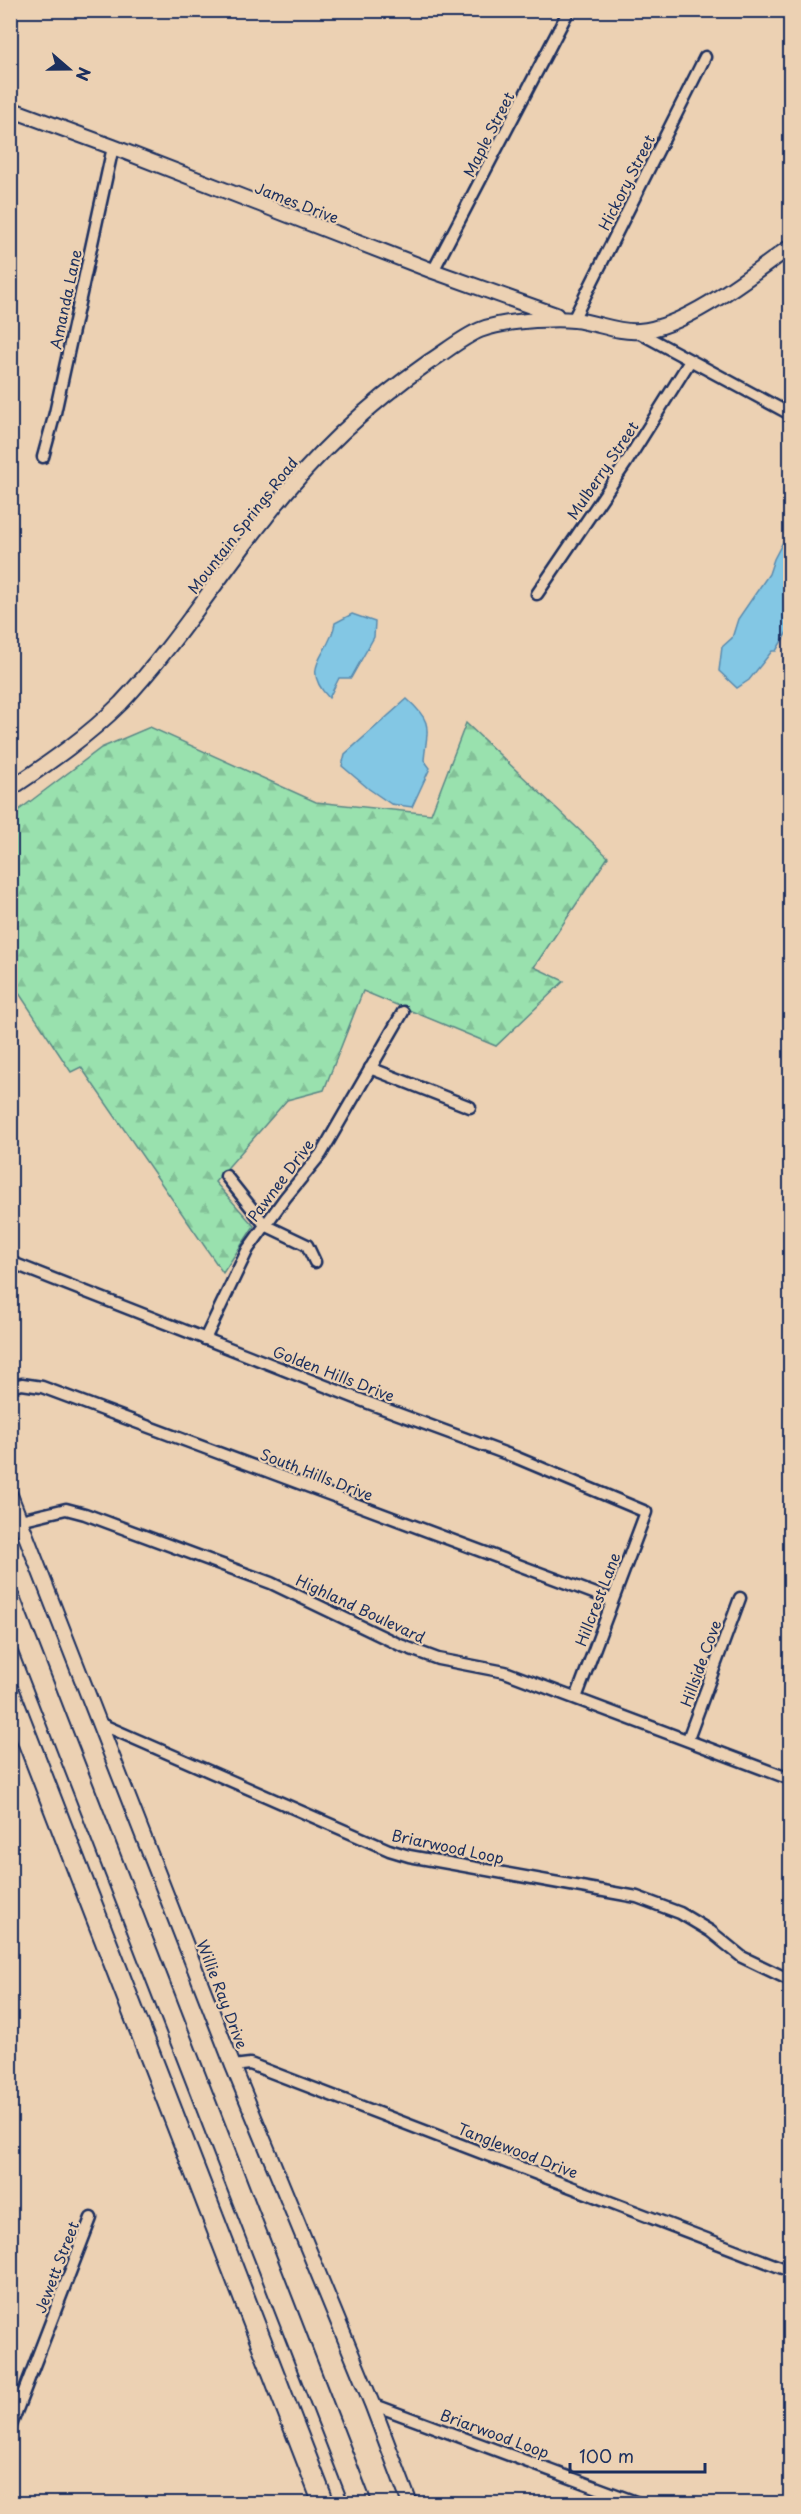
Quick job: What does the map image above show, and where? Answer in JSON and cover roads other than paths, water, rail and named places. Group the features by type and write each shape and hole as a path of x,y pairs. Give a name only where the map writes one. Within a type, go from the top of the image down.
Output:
{"highway":[{"path":"10,1600 361,2504"},
{"path":"10,1694 324,2504"},
{"path":"344,2460 360,2483 369,2504"}],"street":[{"name":"Maple Street","path":"433,272 569,10"},
{"name":"Hickory Street","path":"573,320 705,57"},
{"name":"James Drive","path":"10,109 433,272 538,311 573,320"},
{"name":"Amanda Lane","path":"43,457 55,413 113,147"},
{"name":"Mountain Springs Road","path":"10,789 73,745 120,703 172,643 267,515 327,446 385,393 480,330 527,321 573,320 638,332 668,324 729,292 790,247"},
{"path":"638,332 790,414"},
{"name":"Mulberry Street","path":"537,594 626,463 690,362"},
{"name":"Pawnee Drive","path":"205,1339 243,1259 265,1225 321,1154 403,1012"},
{"path":"370,1068 470,1107"},
{"path":"226,1176 265,1225 307,1245 315,1262"},
{"name":"Golden Hills Drive","path":"10,1262 366,1402 514,1456 646,1512"},
{"name":"South Hills Drive","path":"10,1387 22,1384 42,1387 612,1600"},
{"name":"Willie Ray Drive","path":"10,1495 233,2066 372,2404 410,2504"},
{"name":"Highland Boulevard","path":"20,1520 66,1509 85,1514 271,1583 400,1645 438,1659 505,1672 790,1779"},
{"name":"Hillcrest Lane","path":"576,1698 646,1512"},
{"name":"Hillside Cove","path":"688,1739 740,1598"},
{"name":"Briarwood Loop","path":"101,1724 389,1850 409,1856 648,1901 680,1913 710,1931 742,1957 790,1980"},
{"name":"Tanglewood Drive","path":"233,2066 250,2064 790,2271"},
{"name":"Jewett Street","path":"10,2428 91,2217"},
{"name":"Briarwood Loop","path":"372,2404 641,2504"}],"water":[{"path":"790,536 790,627 776,651 772,651 749,680 737,688 719,671 722,647 732,638 738,619 769,574 785,538"},
{"path":"352,614 375,622 374,637 351,678 339,678 329,698 320,687 316,677 318,660 328,644 335,623"},
{"path":"407,699 416,707 427,726 424,760 430,768 412,807 391,804 342,766 345,754"}]}
